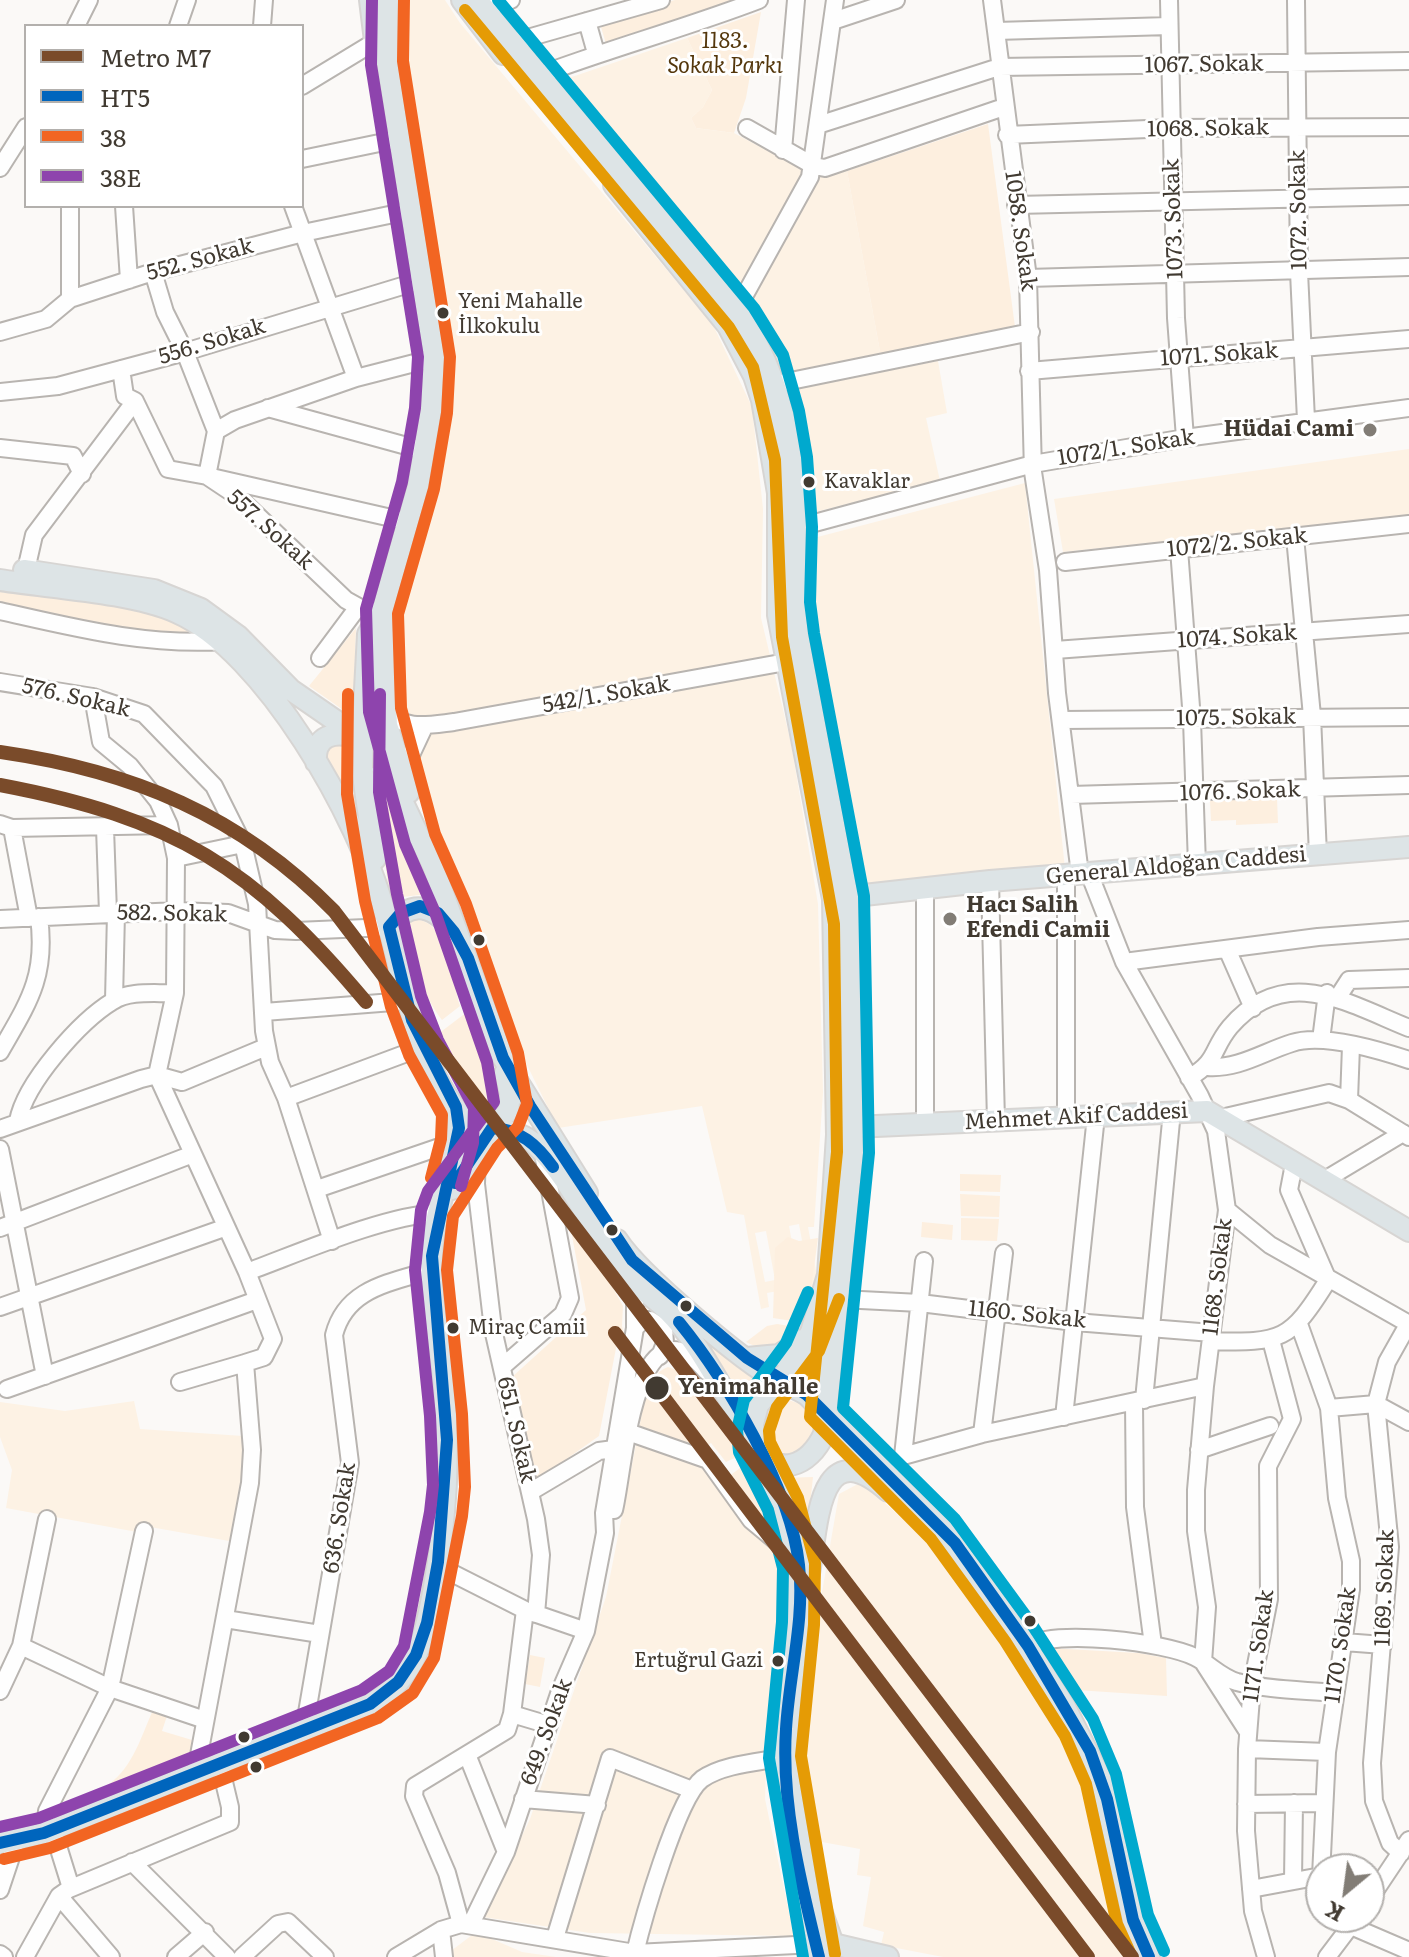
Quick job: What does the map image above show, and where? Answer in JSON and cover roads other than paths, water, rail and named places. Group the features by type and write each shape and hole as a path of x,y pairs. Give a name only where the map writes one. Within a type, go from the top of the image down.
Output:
{"main road":[{"path":"370,0 389,141 395,172 407,204"},
{"path":"376,41 378,0"},
{"path":"388,0 387,62 404,158 407,204 434,358 425,451 409,522 382,612 368,634 362,768 381,897 406,1001 423,1047 458,1111 474,1126 513,1131 543,1153 625,1274 686,1330 718,1381 783,1504 796,1548 798,1623"},
{"path":"462,0 482,30 735,318 767,419 778,493 778,615 794,660 840,898 854,1127 841,1299 826,1414 818,1448 803,1463 775,1462 754,1446"},
{"path":"480,4 768,361 776,384 791,458 796,528 794,660"},
{"path":"0,567 154,590 192,605 238,636 291,690 362,733 395,786 451,909 503,1058 530,1106 632,1260 747,1358 779,1381 807,1395 886,1472 943,1529 1028,1646 1079,1728 1096,1765 1107,1799 1139,1957"},
{"path":"0,580 160,606 195,621 224,641 250,671 316,762 356,836 381,897"},
{"path":"382,612 385,710 420,839"},
{"path":"316,762 316,748 324,737 362,733"},
{"name":"General Aldoğan Caddesi","path":"840,898 990,881 1409,847"},
{"path":"754,1446 753,1424 758,1405 779,1381 811,1332 825,1291 830,1258 837,1107 840,898"},
{"path":"389,927 409,909 428,908 446,922 462,943"},
{"path":"439,1207 492,1128 505,1118 511,1104 503,1058"},
{"path":"837,1107 845,1121 854,1127"},
{"path":"8,1842 49,1832 219,1761 370,1704 401,1682 425,1635 438,1566 449,1469 431,1270 439,1207 457,1141 458,1111"},
{"name":"Mehmet Akif Caddesi","path":"854,1127 1172,1111 1214,1115 1409,1231"},
{"path":"747,1358 779,1355 811,1332"},
{"path":"817,1950 785,1757 798,1623 830,1479 847,1469 872,1477 926,1528 963,1556"},
{"path":"802,1874 813,1890 833,1944 888,1957"},
{"path":"1133,1920 1149,1957"}],"street":[{"path":"77,24 89,0"},
{"path":"179,24 187,0"},
{"path":"262,24 264,0"},
{"path":"480,4 511,0"},
{"path":"510,43 661,0"},
{"path":"537,76 596,53 688,27 759,0"},
{"path":"783,150 796,0"},
{"path":"735,318 814,166 835,0"},
{"path":"833,21 896,0"},
{"name":"1058. Sokak","path":"992,0 1016,205 1028,278 1033,464 1056,563 1066,711 1063,720 1078,874"},
{"name":"1073. Sokak","path":"1169,0 1173,199 1185,438"},
{"name":"1072. Sokak","path":"1296,0 1299,272 1306,420"},
{"path":"587,21 596,53"},
{"path":"996,31 1169,26"},
{"path":"304,85 376,41"},
{"name":"1067. Sokak","path":"818,125 999,67 1409,61"},
{"path":"747,128 814,166 834,166 1004,107"},
{"name":"1068. Sokak","path":"1007,135 1171,128 1409,127"},
{"path":"0,168 24,130"},
{"path":"304,159 389,141"},
{"path":"1016,205 1173,199 1409,196"},
{"name":"552. Sokak","path":"0,332 46,319 70,299 153,272 407,204"},
{"path":"70,208 70,299"},
{"path":"126,208 129,280"},
{"path":"294,208 356,378"},
{"path":"1028,278 1409,267"},
{"path":"153,272 165,312 185,352 216,431 207,476 409,522"},
{"name":"556. Sokak","path":"0,392 33,391 121,369 422,280"},
{"path":"776,384 1031,332"},
{"name":"1071. Sokak","path":"1029,371 1409,339"},
{"path":"216,431 235,420 356,378 434,358"},
{"name":"557. Sokak","path":"121,369 125,396 135,401 168,469 207,476 267,521 346,600 358,607 382,612"},
{"path":"313,420 318,392"},
{"path":"26,570 34,535 135,401"},
{"path":"268,408 425,451"},
{"name":"1072/1. Sokak","path":"796,528 1033,464 1185,438 1409,408"},
{"path":"0,448 73,456 82,474"},
{"name":"1072/2. Sokak","path":"1056,563 1409,524"},
{"path":"1295,537 1312,716 1318,855"},
{"path":"1179,549 1192,720 1197,865"},
{"path":"320,658 358,607"},
{"path":"0,611 109,636 148,641 224,641"},
{"name":"1074. Sokak","path":"1060,650 1409,624"},
{"name":"542/1. Sokak","path":"425,725 794,660"},
{"name":"576. Sokak","path":"0,682 93,697 144,714 214,786 243,844 260,925 266,1047 317,1189 332,1241"},
{"path":"93,697 101,742 147,783 169,825 176,858 175,993 157,1075 224,1228 247,1272 273,1339 264,1357 180,1382"},
{"path":"385,710 402,724 425,725 402,774"},
{"name":"1075. Sokak","path":"1063,720 1409,717"},
{"name":"1076. Sokak","path":"1071,795 1195,794 1409,785"},
{"path":"0,1051 37,981 42,961 34,918 6,826 105,828 169,825"},
{"path":"105,828 112,913 114,1000"},
{"path":"176,858 243,844"},
{"path":"1066,1116 1078,874"},
{"name":"1168. Sokak","path":"1078,874 1189,1078 1214,1115 1227,1210 1199,1450 1196,1531 1207,1607 1203,1662"},
{"path":"990,881 996,1121"},
{"path":"925,888 925,1124"},
{"name":"582. Sokak","path":"0,919 178,911 228,913 260,925 296,931 389,927"},
{"path":"1124,962 1409,930"},
{"path":"1227,949 1253,1008"},
{"path":"1321,1040 1332,995 1349,980 1409,978"},
{"path":"1208,1067 1229,1029 1253,1008 1266,999 1304,991 1332,995 1409,1028"},
{"path":"18,1121 27,1094 91,1018 114,1000 130,995 175,993"},
{"path":"264,1012 406,1001"},
{"path":"1189,1078 1208,1067 1236,1065 1295,1041 1321,1040 1409,1060"},
{"path":"1349,1100 1351,1046"},
{"path":"0,1129 157,1075 182,1082 266,1047"},
{"path":"286,1098 423,1047"},
{"path":"1214,1115 1329,1093 1349,1100 1406,1135 1323,1181"},
{"path":"1153,1645 1135,1507 1139,1402 1150,1327 1172,1111"},
{"path":"1064,1417 1096,1116"},
{"path":"317,1189 457,1141"},
{"path":"0,1149 45,1376"},
{"name":"651. Sokak","path":"477,1150 476,1184 493,1329 541,1555 512,1714"},
{"path":"502,1367 563,1314 570,1298 543,1153"},
{"path":"0,1228 193,1154"},
{"path":"1294,1164 1289,1190 1328,1280"},
{"path":"247,1272 439,1207"},
{"path":"1227,1210 1270,1245 1409,1324"},
{"path":"0,1307 224,1228"},
{"path":"982,1434 1004,1253"},
{"path":"903,1456 924,1261"},
{"name":"636. Sokak","path":"304,1730 350,1463 334,1335 339,1317 368,1289 431,1270"},
{"name":"649. Sokak","path":"605,1533 604,1513 635,1328 635,1300 625,1274"},
{"name":"1160. Sokak","path":"841,1299 920,1303 1075,1322 1150,1327 1212,1337 1271,1340 1299,1324 1328,1280"},
{"path":"7,1389 257,1300"},
{"path":"635,1328 643,1320 650,1320 664,1329 665,1343 660,1356"},
{"name":"1170. Sokak","path":"1299,1324 1329,1408 1337,1498 1351,1561 1344,1642 1327,1752 1322,1853"},
{"name":"1169. Sokak","path":"1406,1848 1390,1843 1374,1801 1372,1763 1390,1547 1376,1404 1387,1362 1409,1324"},
{"name":"1171. Sokak","path":"1266,1957 1259,1940 1251,1889 1246,1804 1247,1740 1252,1685 1269,1599 1268,1466 1292,1419 1271,1340"},
{"path":"660,1356 671,1352 692,1357 718,1381"},
{"name":"649. Sokak","path":"466,1924 506,1852 549,1725 586,1631 605,1533 616,1505 640,1380 660,1356"},
{"path":"196,1771 253,1466 245,1363"},
{"path":"886,1472 903,1456 982,1434 1205,1386"},
{"path":"1329,1408 1376,1404 1409,1422"},
{"path":"1199,1450 1270,1426"},
{"path":"628,1432 708,1460 751,1520 775,1540 796,1548"},
{"path":"530,1492 599,1451 614,1449"},
{"path":"0,1691 21,1646 47,1519"},
{"path":"111,1957 65,1892 49,1832 42,1823 110,1688 144,1531"},
{"path":"438,1566 530,1612 586,1631"},
{"path":"225,1619 320,1634"},
{"path":"1028,1646 1051,1638 1153,1645 1203,1662 1218,1674 1252,1685 1334,1693"},
{"path":"1344,1642 1383,1645"},
{"path":"21,1646 110,1688 205,1720"},
{"path":"1203,1662 1247,1740 1327,1752"},
{"path":"466,1924 414,1796 415,1786 427,1776 468,1757 507,1730 512,1714 549,1725"},
{"path":"468,1757 506,1852"},
{"path":"634,1955 662,1865 692,1790 703,1778 785,1757"},
{"path":"555,1938 610,1758 692,1790"},
{"path":"25,1957 65,1892 230,1822 230,1807 219,1761"},
{"path":"523,1799 597,1805"},
{"path":"1293,1881 1294,1803"},
{"path":"1246,1804 1323,1803"},
{"path":"0,1890 8,1842"},
{"path":"1385,1878 1406,1848"},
{"path":"132,1862 227,1957"},
{"path":"1251,1889 1305,1879"},
{"path":"242,1957 278,1924 288,1922 325,1957"},
{"path":"396,1957 441,1930 466,1924 634,1955 817,1950"},
{"path":"441,1930 444,1957"},
{"path":"176,1957 205,1932"},
{"path":"1327,1957 1342,1933"},
{"path":"1375,1933 1409,1951"}],"metro line":[{"name":"M7","path":"0,752 95,771 181,803 261,848 334,911 1132,1957"},
{"name":"M7","path":"0,785 115,814 206,855 286,916 366,1002"},
{"name":"M7","path":"615,1333 1088,1957"}],"place":[{"name":"Yeni Mahalle İlkokulu","path":"443,313"},
{"name":"Hüdai Cami","path":"1370,430"},
{"name":"Kavaklar","path":"809,482"},
{"name":"Hacı Salih Efendi Camii","path":"950,919"},
{"name":"Miraç Camii","path":"453,1328"},
{"name":"Yenimahalle","path":"657,1388"},
{"name":"Ertuğrul Gazi","path":"778,1661"}],"park label":[{"name":"1183. Sokak Parkı","path":"725,54"}]}
